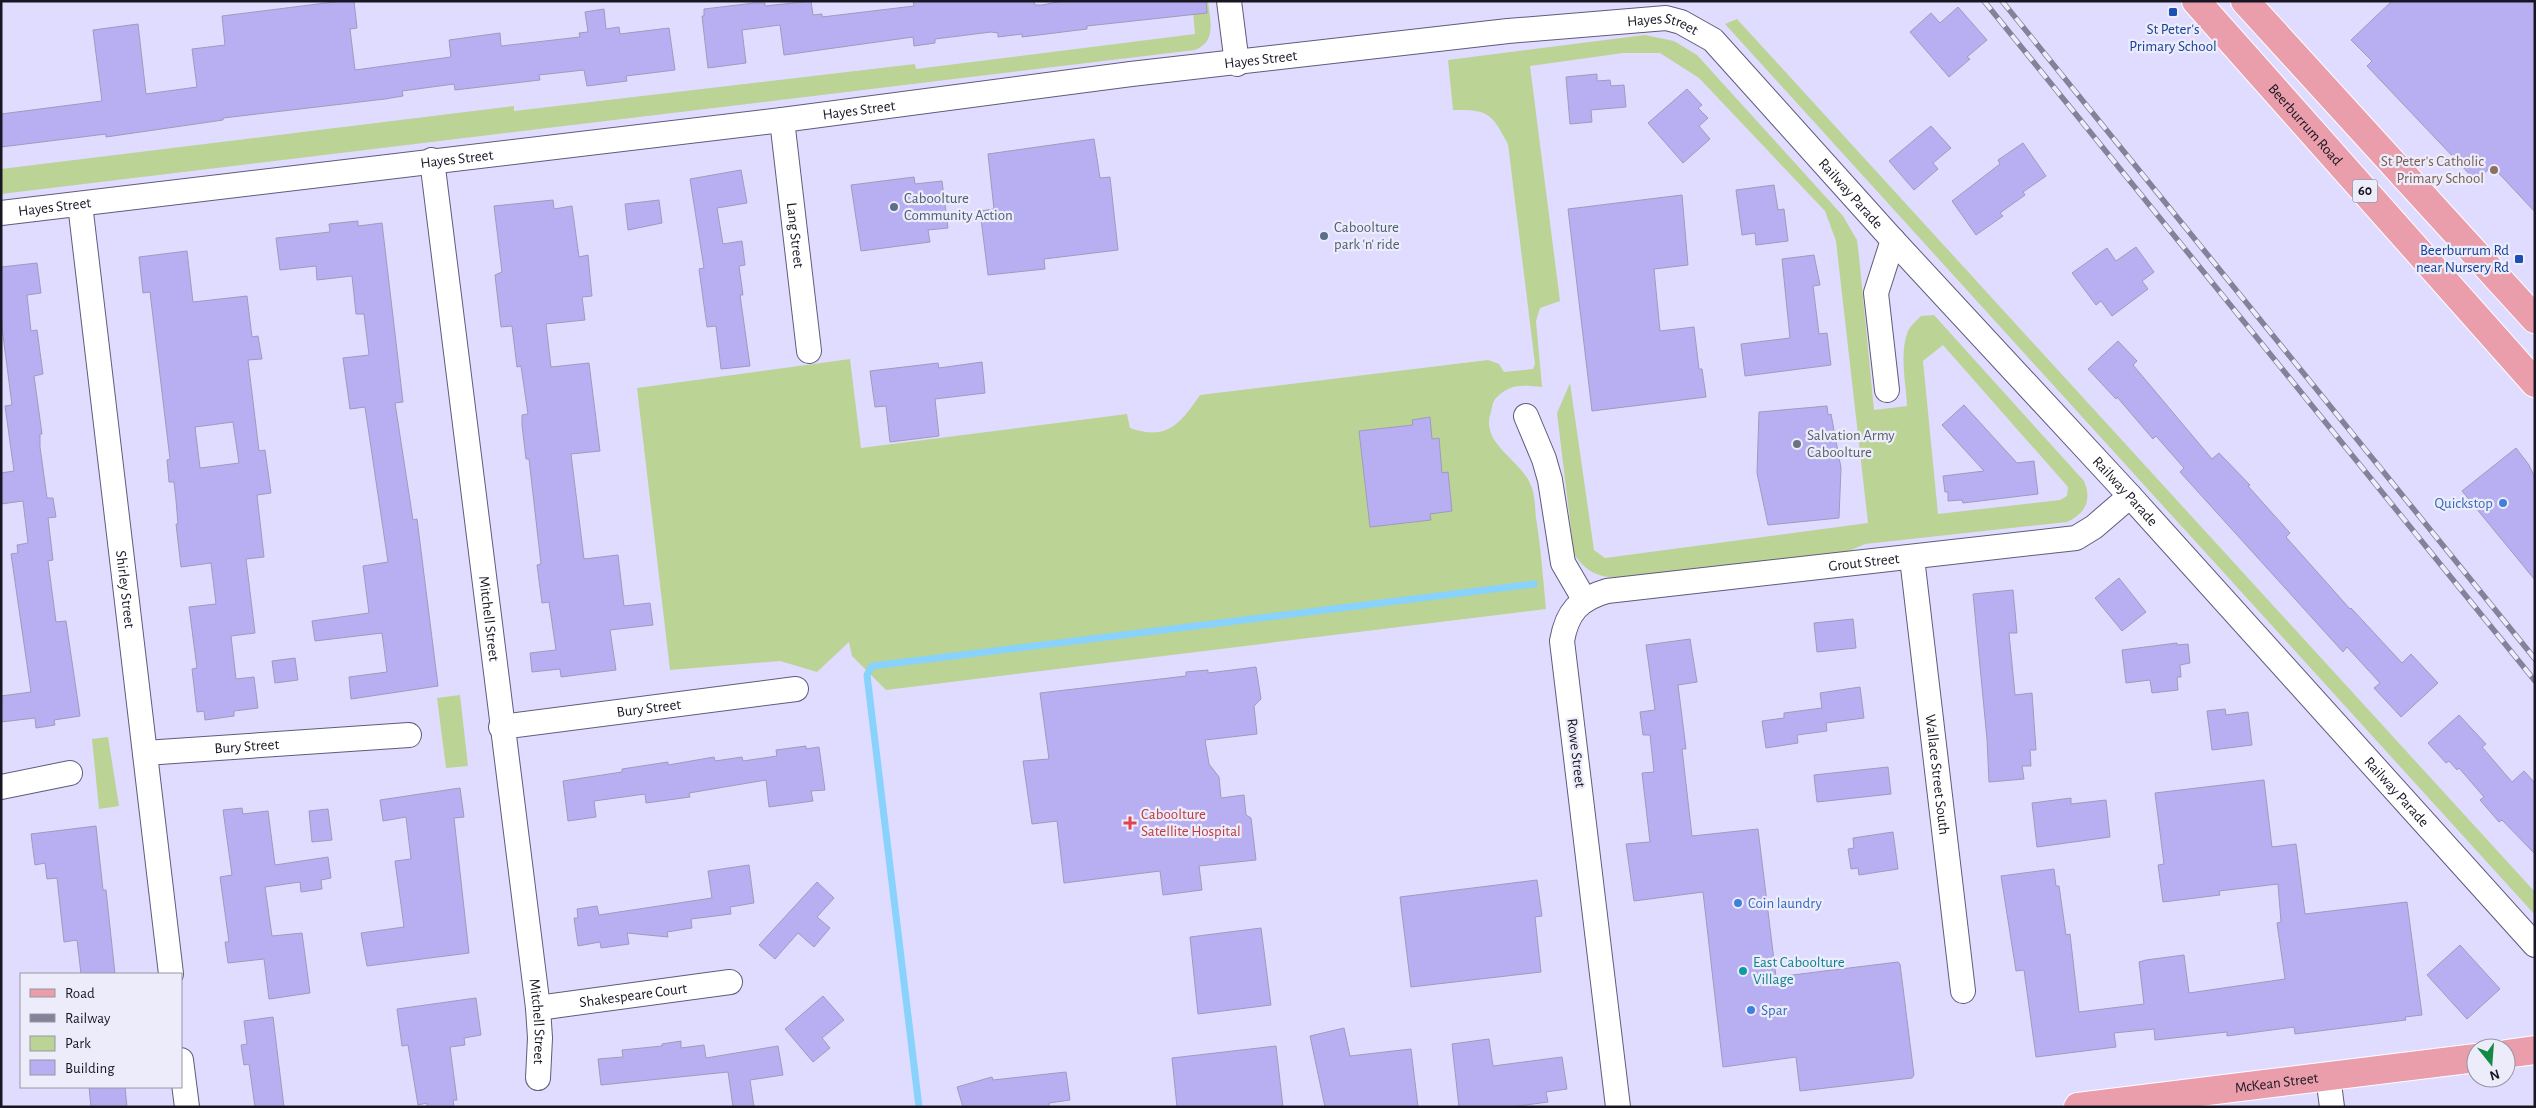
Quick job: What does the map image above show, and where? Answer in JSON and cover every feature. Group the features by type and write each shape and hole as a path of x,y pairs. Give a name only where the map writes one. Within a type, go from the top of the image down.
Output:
{"main road":[{"name":"Beerburrum Road","path":"2196,1 2535,383"},
{"name":"60","path":"2245,1 2535,319"},
{"path":"2516,1053 2535,1050"},
{"name":"McKean Street","path":"2078,1107 2466,1059"}],"street":[{"path":"1230,1 1237,64"},
{"name":"Hayes Street","path":"1,213 432,160 782,120 1131,74 1237,64 1508,32 1666,18 1680,22 1713,40"},
{"name":"Railway Parade","path":"1713,40 1893,240 2130,496 2535,945"},
{"name":"Lang Street","path":"782,120 809,351"},
{"name":"Mitchell Street","path":"432,160 501,727 538,1008 540,1038 538,1078"},
{"name":"Shirley Street","path":"80,204 171,973"},
{"path":"1887,390 1876,293 1893,240"},
{"path":"1526,416 1544,459 1550,480 1563,563 1584,599"},
{"name":"Grout Street","path":"1584,599 1607,591 2076,538 2094,527 2130,496"},
{"name":"Wallace Street South","path":"1912,558 1963,991"},
{"name":"Rowe Street","path":"1584,599 1564,628 1562,641 1618,1107"},
{"name":"Bury Street","path":"501,727 796,689"},
{"name":"Bury Street","path":"145,753 409,735"},
{"path":"1,787 70,773"},
{"name":"Shakespeare Court","path":"538,1008 730,982"},
{"path":"182,1068 187,1107"},
{"path":"2328,1076 2332,1107"}],"green space":[{"path":"1192,1 1208,1 1211,23 1207,41 1195,50 1,194 1,169 514,106 514,111 915,64 916,69 1195,34"},
{"path":"1737,19 2535,892 2535,915 1725,24"},
{"path":"1645,35 1674,41 1697,55 1843,216 1857,240 1874,410 1907,406 1903,358 1905,340 1909,329 1921,316 1934,315 2084,481 2087,500 2083,510 2067,522 1865,544 1849,551 1633,578 1607,577 1586,568 1574,554 1557,413 1570,383 1594,550 1605,558 1868,523 1836,241 1825,211 1699,78 1660,53 1623,53 1530,66 1560,301 1540,308 1536,321 1542,387 1518,386 1501,393 1493,402 1489,423 1496,443 1520,469 1532,488 1541,552 1546,609 886,690 852,656 849,642 817,672 780,661 670,670 637,388 850,359 861,448 1127,414 1130,428 1143,432 1163,431 1179,422 1200,395 1488,360 1499,364 1504,372 1533,369 1535,364 1508,144 1498,126 1488,115 1475,111 1453,110 1448,60","holes":["1943,345 2068,487 2067,496 2060,500 1938,514 1923,361"]},
{"path":"460,695 468,766 446,768 437,698"},
{"path":"108,737 119,806 99,809 92,739"}],"building":[{"path":"354,1 357,28 350,29 355,70 451,57 449,40 500,33 501,46 580,37 579,33 588,32 585,12 604,9 606,29 619,27 620,34 669,28 675,70 626,76 627,81 587,86 584,70 539,75 540,80 455,90 454,84 402,91 403,96 385,99 223,118 223,120 106,137 106,134 1,147 1,114 102,101 93,30 138,24 146,94 197,87 192,49 225,45 222,16"},
{"path":"811,1 813,15 822,14 822,17 914,6 913,1 1034,1 1035,5 1042,5 1063,1 1206,1 1207,13 1087,26 1087,29 1022,37 1022,34 998,37 998,33 991,32 935,39 935,43 914,46 913,37 784,55 780,25 742,30 746,63 708,68 702,16 704,16 704,9 754,3 765,3 765,6"},
{"name":"St Peter's Catholic Primary School","path":"2392,1 2535,1 2535,212 2492,166 2476,181 2367,66 2372,61 2351,40"},
{"path":"1958,7 1987,40 1967,57 1970,59 1949,77 1910,32 1931,13 1940,23"},
{"path":"1597,74 1597,81 1610,80 1611,86 1624,85 1626,107 1591,110 1592,122 1570,124 1566,77"},
{"path":"1687,89 1702,105 1698,108 1708,118 1699,126 1710,139 1683,163 1648,123"},
{"path":"1931,126 1951,148 1933,163 1938,169 1914,190 1889,161"},
{"path":"1094,139 1100,178 1110,177 1118,250 1044,259 1045,269 988,275 980,211 994,209 988,154"},
{"path":"2023,143 2046,176 2023,192 2025,195 2000,213 2003,216 1976,235 1952,201 2000,164 1998,160"},
{"path":"741,170 747,203 717,208 723,244 742,241 745,265 739,266 743,295 740,295 750,366 721,369 716,326 707,327 699,269 704,268 690,179"},
{"path":"914,177 915,184 942,181 948,228 928,230 930,242 861,251 851,185"},
{"path":"1774,185 1778,210 1784,209 1788,241 1756,245 1755,233 1742,235 1736,190"},
{"path":"1682,195 1688,265 1654,269 1660,331 1694,327 1699,369 1702,369 1706,397 1592,411 1568,209"},
{"path":"553,200 554,209 572,206 579,257 588,255 592,296 582,297 585,320 546,324 551,367 589,363 600,451 571,454 584,559 618,555 624,606 650,603 653,625 610,630 616,670 561,677 560,669 532,672 530,653 556,650 549,602 542,603 537,565 541,564 529,459 526,459 522,425 522,415 528,414 521,366 517,367 512,326 501,327 495,275 502,272 494,206"},
{"path":"659,200 662,223 628,230 625,204"},
{"path":"358,221 358,226 382,223 403,402 395,403 413,520 417,519 438,686 351,699 349,677 387,672 382,633 315,641 312,621 369,613 363,566 388,562 365,407 350,409 343,358 369,355 364,314 356,314 352,276 317,280 316,266 280,270 276,238 330,232 329,224"},
{"path":"2136,247 2154,272 2142,281 2148,289 2112,316 2101,301 2096,305 2072,273 2107,248 2116,261"},
{"path":"187,251 193,302 247,296 252,337 258,336 262,359 248,360 259,451 265,450 271,493 257,495 264,557 246,559 255,633 231,636 236,679 254,677 258,708 234,711 234,716 205,720 204,711 197,712 192,669 197,668 189,607 216,604 211,563 181,567 174,482 169,482 167,460 170,459 150,292 143,293 139,257","holes":["233,422 239,463 200,468 195,427"]},
{"path":"1814,255 1820,285 1813,286 1819,334 1827,333 1831,365 1745,376 1741,344 1790,338 1782,259"},
{"path":"37,263 41,293 27,295 31,331 37,330 43,374 34,376 42,434 40,434 40,447 47,498 53,498 56,517 48,518 53,560 48,561 56,622 66,621 80,716 54,720 55,725 36,728 35,718 1,722 1,696 31,692 11,554 18,553 17,545 28,543 23,501 1,504 1,473 14,471 5,406 12,405 1,320 1,267"},
{"path":"2118,341 2137,361 2133,365 2212,459 2219,453 2250,485 2248,486 2290,533 2286,537 2350,609 2402,663 2411,654 2438,683 2401,717 2374,688 2380,683 2347,647 2343,652 2180,472 2184,468 2156,436 2153,439 2117,397 2116,399 2088,369"},
{"path":"982,362 985,393 935,399 939,436 890,442 886,406 875,407 870,371 938,363 939,368"},
{"path":"1964,405 2017,463 2034,461 2038,494 1963,503 1962,500 1948,501 1948,492 1945,492 1943,476 1984,471 1942,425"},
{"name":"Salvation Army Caboolture","path":"1827,406 1828,415 1831,414 1841,468 1839,518 1768,525 1757,473 1759,412"},
{"path":"1430,417 1432,439 1439,438 1442,473 1448,472 1452,511 1430,514 1431,520 1370,527 1359,431 1413,425 1412,420"},
{"name":"Quickstop","path":"2516,448 2529,465 2535,478 2535,580 2462,491"},
{"path":"2119,578 2146,612 2122,631 2095,598"},
{"path":"2013,590 2017,633 2009,633 2015,695 2032,693 2036,750 2030,750 2031,766 2022,766 2024,779 1989,782 1987,739 1973,594"},
{"path":"1853,619 1856,648 1817,652 1814,623"},
{"path":"1690,639 1697,682 1678,685 1686,749 1682,749 1692,836 1758,829 1776,977 1898,962 1900,964 1914,1075 1912,1078 1800,1091 1796,1057 1723,1067 1703,892 1634,901 1626,844 1650,842 1642,773 1654,772 1650,735 1643,735 1640,712 1655,710 1646,645"},
{"path":"2177,643 2177,645 2188,644 2190,663 2180,665 2181,677 2177,677 2178,690 2152,693 2150,680 2126,683 2122,650"},
{"path":"295,658 298,680 275,683 272,661"},
{"path":"1256,667 1261,699 1254,706 1257,734 1205,740 1209,764 1219,777 1221,798 1244,795 1246,815 1251,818 1256,860 1199,866 1202,890 1163,895 1160,871 1064,883 1057,821 1032,824 1023,761 1049,759 1040,693 1186,676 1186,672 1208,670 1208,673"},
{"path":"1860,687 1864,718 1826,723 1827,731 1797,735 1798,743 1766,748 1762,721 1784,718 1784,713 1822,708 1820,693"},
{"path":"2225,709 2226,715 2248,712 2252,745 2212,750 2207,711"},
{"path":"2459,715 2486,744 2482,747 2512,782 2524,771 2535,783 2535,854 2502,820 2499,822 2480,800 2484,797 2459,768 2457,770 2449,761 2446,763 2428,743"},
{"path":"806,746 806,749 819,747 825,790 811,791 813,801 769,807 766,780 689,793 690,797 646,803 645,794 594,801 596,817 568,821 563,781 622,772 622,769 668,762 668,765 714,757 715,761 742,757 743,761 777,756 776,750"},
{"path":"1888,767 1891,794 1817,802 1814,775"},
{"path":"2264,780 2272,847 2296,844 2305,914 2407,902 2422,1015 2405,1017 2406,1020 2295,1034 2294,1027 2227,1036 2227,1032 2155,1040 2154,1029 2114,1033 2116,1047 2036,1057 2024,970 2016,971 2001,876 2054,869 2056,886 2059,886 2066,935 2070,934 2079,1012 2144,1004 2139,962 2146,960 2184,955 2189,993 2285,979 2277,923 2281,922 2278,884 2219,891 2220,895 2163,902 2158,865 2164,864 2155,793"},
{"path":"460,788 464,817 454,818 469,953 367,966 361,933 404,927 395,861 411,859 406,817 383,821 380,800"},
{"path":"2071,798 2071,804 2106,800 2110,837 2037,847 2032,803"},
{"path":"242,808 243,814 268,811 275,865 328,857 331,878 321,880 322,889 301,892 300,882 265,887 272,936 302,933 310,993 269,999 264,959 228,963 225,942 229,942 220,877 232,875 223,810"},
{"path":"328,809 332,840 312,842 309,811"},
{"path":"96,826 103,890 106,890 115,973 81,973 77,940 64,942 57,878 47,879 45,863 35,865 31,834"},
{"path":"1893,832 1898,869 1859,875 1858,868 1851,869 1848,849 1854,848 1853,838"},
{"path":"749,865 754,903 730,907 731,914 691,919 692,928 667,932 668,937 627,933 629,944 601,948 600,942 578,946 574,918 578,918 577,909 597,906 599,915 712,898 708,871"},
{"path":"1537,880 1542,916 1535,917 1541,972 1411,987 1400,897"},
{"path":"817,882 834,898 817,917 830,928 814,947 798,933 775,959 759,945"},
{"path":"1261,928 1271,1005 1198,1014 1190,937"},
{"path":"2460,945 2500,989 2467,1019 2427,975"},
{"path":"823,996 844,1020 822,1038 830,1048 813,1062 785,1029"},
{"path":"476,998 481,1035 464,1038 465,1045 450,1047 457,1100 453,1100 454,1107 427,1107 427,1103 418,1105 408,1045 402,1046 397,1009"},
{"path":"273,1017 284,1107 255,1107 249,1064 244,1065 241,1045 247,1044 244,1021"},
{"path":"1344,1028 1350,1056 1411,1049 1418,1107 1325,1107 1310,1036"},
{"path":"1489,1039 1493,1066 1562,1057 1567,1089 1546,1092 1548,1102 1511,1107 1459,1107 1452,1044"},
{"path":"681,1041 681,1048 704,1045 706,1058 778,1046 783,1075 750,1080 754,1107 733,1107 728,1072 601,1085 598,1059 623,1057 622,1050 662,1046 662,1044"},
{"path":"1276,1046 1283,1107 1177,1107 1172,1058"},
{"path":"1066,1072 1070,1100 1049,1103 1049,1107 963,1107 957,1087 992,1077 993,1080"},
{"path":"89,1088 125,1088 127,1107 91,1107"}],"waterway":[{"path":"919,1107 867,675 872,666 1534,584"}],"railway":[{"path":"1984,1 2535,681"},
{"path":"2002,1 2535,659"}],"place":[{"name":"St Peter's Primary School","path":"2173,12"},
{"name":"St Peter's Catholic Primary School","path":"2494,170"},
{"name":"Caboolture Community Action","path":"894,207"},
{"name":"Caboolture park 'n' ride","path":"1324,236"},
{"name":"Beerburrum Rd near Nursery Rd","path":"2519,259"},
{"name":"Salvation Army Caboolture","path":"1797,444"},
{"name":"Quickstop","path":"2503,503"},
{"name":"Caboolture Satellite Hospital","path":"1130,823"},
{"name":"Coin laundry","path":"1738,903"},
{"name":"East Caboolture Village","path":"1743,971"},
{"name":"Spar","path":"1751,1010"}]}
